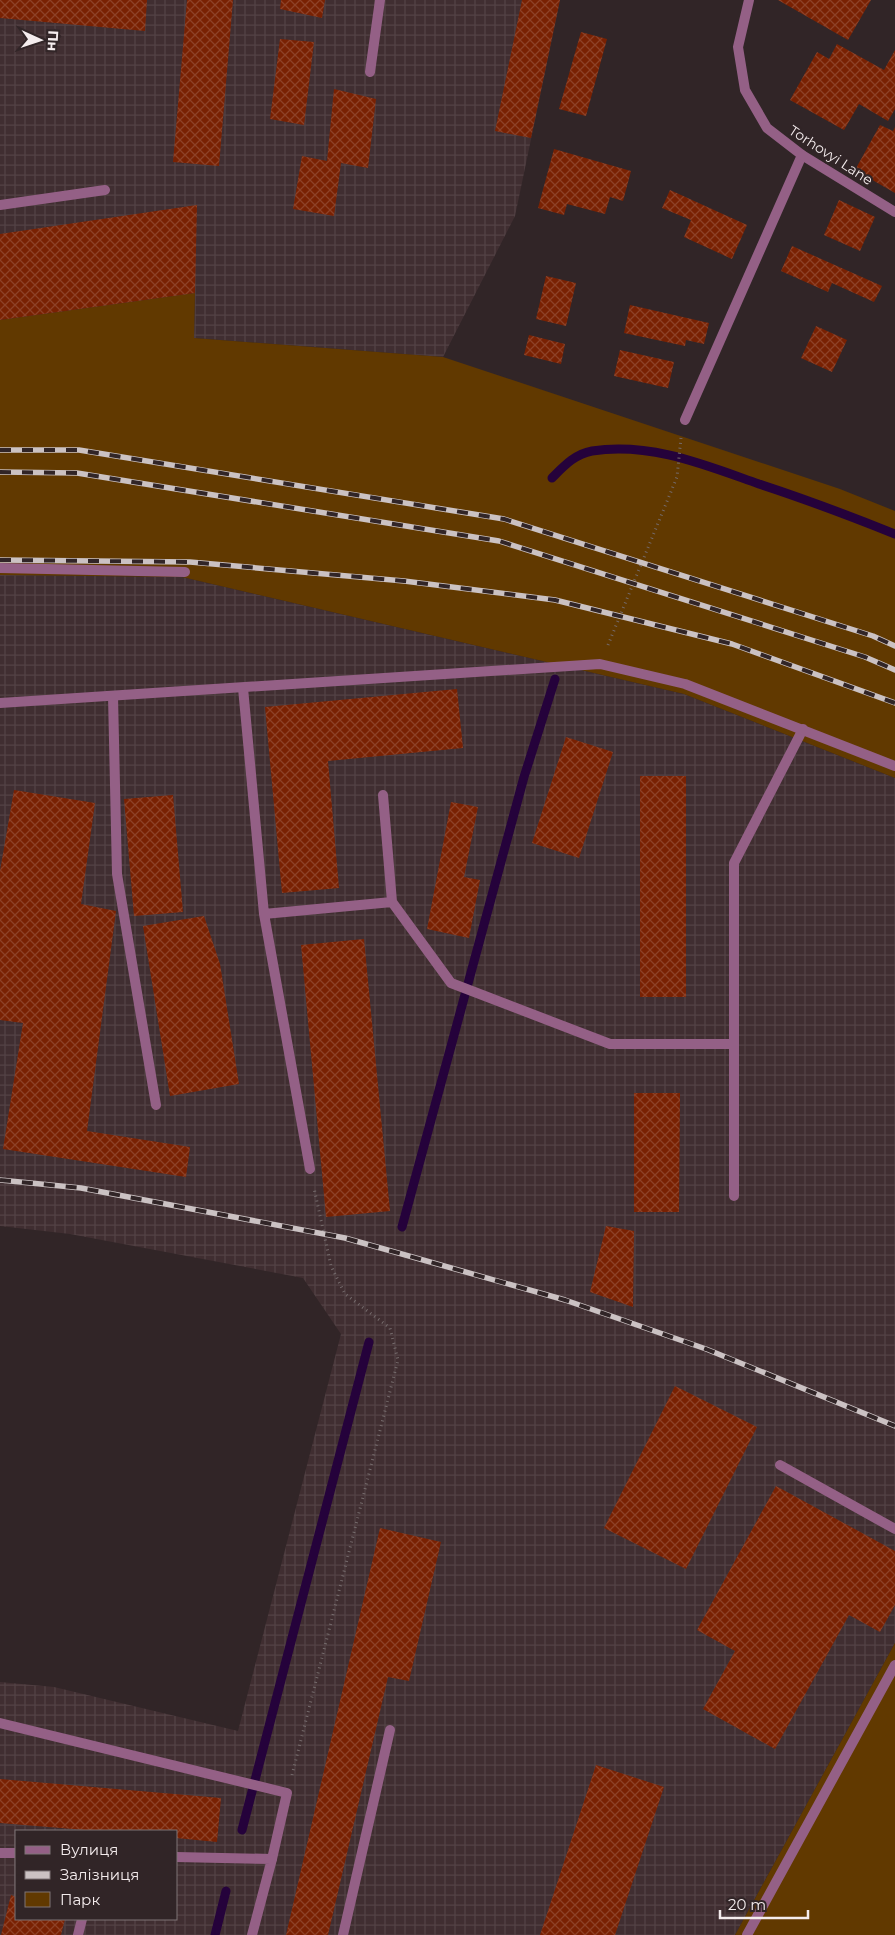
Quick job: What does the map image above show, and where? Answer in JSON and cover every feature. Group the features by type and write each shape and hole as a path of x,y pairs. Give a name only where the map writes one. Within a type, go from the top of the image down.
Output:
{"street":[{"path":"370,72 380,0"},
{"name":"Torhovyi Lane","path":"749,0 738,47 745,90 767,128 802,155 895,212"},
{"path":"685,420 802,155"},
{"path":"0,205 105,190"},
{"path":"0,568 185,572"},
{"path":"0,703 600,664 685,684 895,766"},
{"path":"243,688 264,914 310,1169"},
{"path":"113,696 117,874 156,1106"},
{"path":"734,1196 734,862 803,729"},
{"path":"383,795 392,902 451,983 610,1044 734,1044"},
{"path":"264,914 392,902"},
{"path":"780,1465 895,1529"},
{"path":"748,1935 895,1665"},
{"path":"0,1723 287,1793 252,1935"},
{"path":"343,1935 390,1730"},
{"path":"0,1853 15,1853"},
{"path":"178,1857 272,1859"},
{"path":"78,1935 82,1920"}],"path":[{"path":"600,664 644,563 677,477 681,440"},
{"path":"287,1793 398,1360 390,1328 345,1294 331,1266 310,1169"}],"shaded area":[{"path":"0,0 560,0 515,216 443,357 194,338 195,294 0,320"},
{"path":"0,575 182,577 684,694 895,778 895,1643 735,1935 0,1935 0,1682 54,1687 238,1731 341,1334 303,1278 70,1234 0,1226"}],"green space":[{"path":"195,293 194,338 443,357 840,489 895,511 895,778 684,694 182,577 0,575 0,320"},
{"path":"895,1643 895,1935 735,1935"}],"building":[{"path":"0,0 147,0 145,31 0,18"},
{"path":"187,0 233,0 219,166 173,162"},
{"path":"281,0 325,0 322,18 280,9"},
{"path":"522,0 560,0 531,138 495,131"},
{"path":"778,0 871,0 848,40"},
{"path":"581,32 607,39 586,116 559,109"},
{"path":"280,39 314,42 304,125 270,119"},
{"path":"837,44 884,70 895,50 895,109 888,121 859,104 844,130 790,100 817,52 829,59"},
{"path":"334,89 376,99 368,168 341,163 334,216 293,209 302,156 327,161"},
{"path":"880,125 893,131 895,127 895,193 855,170"},
{"path":"554,149 631,171 623,201 610,197 605,214 567,204 564,215 538,208"},
{"path":"670,190 747,225 732,259 684,237 691,220 662,208"},
{"path":"839,200 875,217 860,251 824,235"},
{"path":"197,205 195,293 0,320 0,234"},
{"path":"792,246 882,286 874,302 832,283 828,292 781,271"},
{"path":"546,276 576,283 566,326 536,319"},
{"path":"630,305 709,323 704,344 686,340 685,346 624,333"},
{"path":"816,326 847,340 832,372 801,358"},
{"path":"529,335 565,344 561,364 524,355"},
{"path":"620,350 674,362 668,388 614,376"},
{"path":"457,689 463,748 328,761 339,888 282,893 265,707"},
{"path":"566,737 613,752 579,858 532,843"},
{"path":"640,776 686,776 686,997 640,997"},
{"path":"14,790 95,803 81,904 116,911 87,1131 190,1147 186,1177 3,1149 23,1023 0,1020 0,871"},
{"path":"173,795 183,912 134,916 124,799"},
{"path":"451,802 478,807 464,877 480,880 469,938 427,929"},
{"path":"204,916 220,964 239,1084 170,1096 143,926"},
{"path":"364,939 390,1211 326,1217 301,945"},
{"path":"634,1093 680,1093 679,1212 634,1212"},
{"path":"606,1226 634,1231 633,1307 590,1292"},
{"path":"675,1386 757,1427 686,1569 604,1528"},
{"path":"776,1486 895,1551 895,1605 880,1632 849,1615 775,1749 703,1709 735,1651 697,1630"},
{"path":"380,1528 441,1542 409,1681 388,1677 328,1935 286,1935"},
{"path":"596,1765 664,1787 615,1935 540,1935"},
{"path":"0,1779 221,1798 217,1842 178,1838 178,1830 85,1830 0,1823"},
{"path":"11,1895 15,1897 15,1920 65,1920 61,1935 1,1935"}],"waterway":[{"path":"552,478 575,458 592,451 614,449 657,452 698,463 844,514 895,534"},
{"path":"402,1227 524,777 555,679"},
{"path":"242,1830 369,1342"},
{"path":"215,1935 226,1891"}],"railway":[{"path":"0,450 79,450 504,519 873,636 895,646"},
{"path":"0,472 77,473 499,541 865,657 895,670"},
{"path":"0,560 190,562 404,581 555,600 732,644 895,703"},
{"path":"0,1180 81,1188 345,1238 565,1300 706,1349 895,1426"}]}
